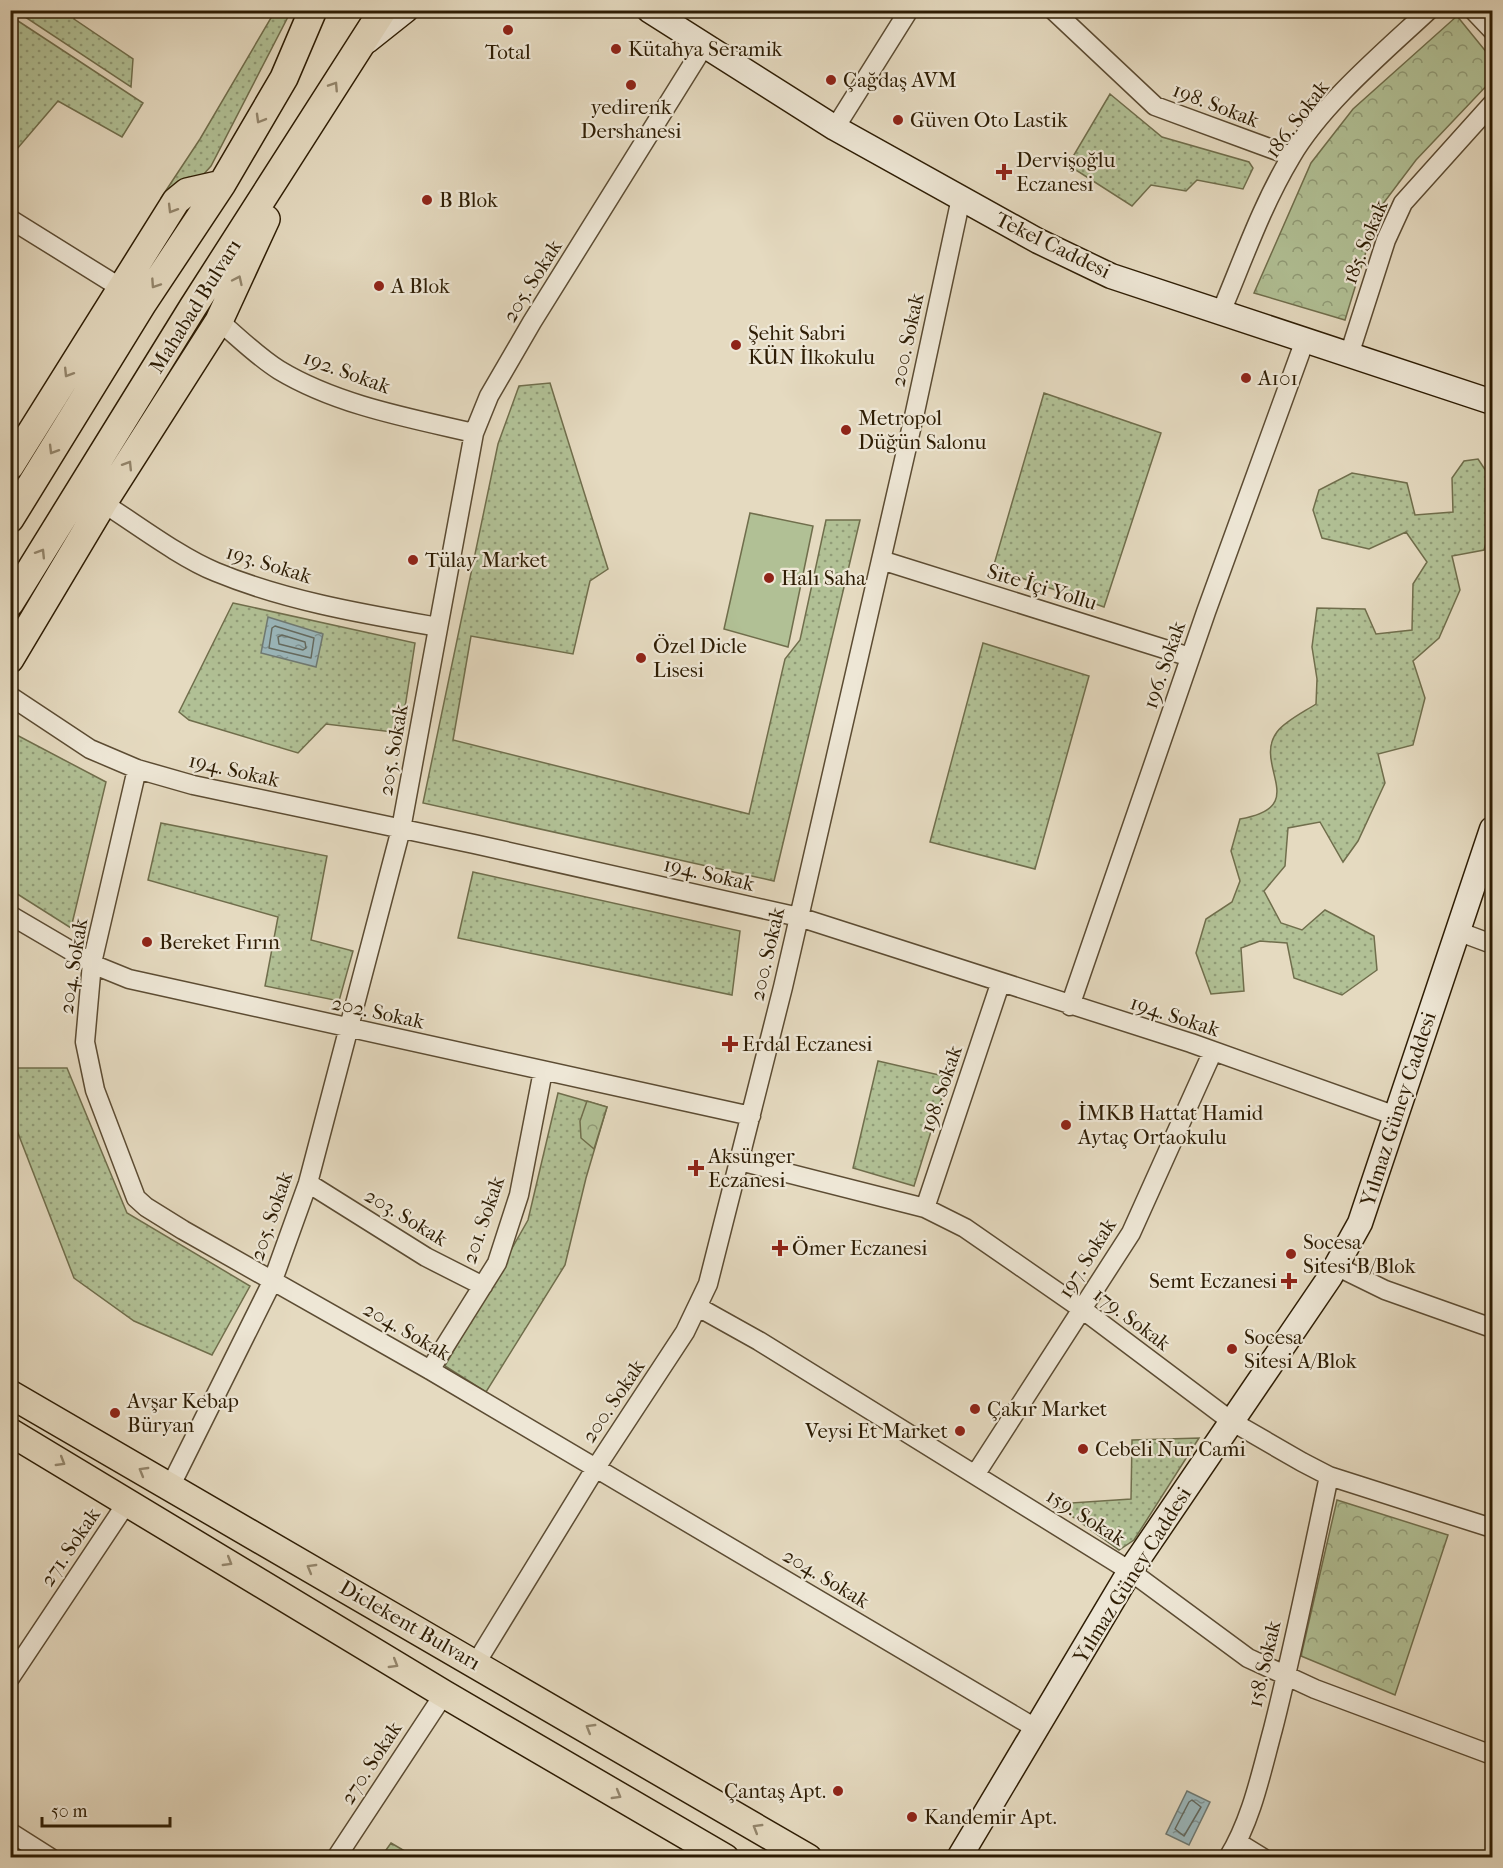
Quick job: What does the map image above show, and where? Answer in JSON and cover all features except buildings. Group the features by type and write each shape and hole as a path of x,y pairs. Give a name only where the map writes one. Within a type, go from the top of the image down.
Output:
{"main road":[{"name":"Mahabad Bulvarı","path":"10,603 383,10"},
{"name":"Mahabad Bulvarı","path":"10,519 143,303 222,184 284,78 310,15"},
{"path":"10,658 103,503 219,321 313,119"},
{"path":"10,466 176,201 187,192 222,184"},
{"name":"Diclekent Bulvarı","path":"10,1394 808,1857"},
{"name":"Diclekent Bulvarı","path":"10,1432 128,1501 444,1694 725,1857"}],"street":[{"path":"360,46 405,10"},
{"name":"Tekel Caddesi","path":"649,10 835,128 1038,241 1111,276 1492,402"},
{"path":"835,128 909,10"},
{"name":"198. Sokak","path":"1053,10 1155,106 1291,156"},
{"name":"186. Sokak","path":"1221,312 1291,156 1329,108 1378,57 1429,10"},
{"path":"1473,10 1492,30"},
{"name":"205. Sokak","path":"170,1487 273,1280 308,1183 401,828 474,433 489,396 532,322 704,46"},
{"name":"185. Sokak","path":"1349,355 1382,250 1403,203 1492,104"},
{"name":"200. Sokak","path":"476,1663 596,1468 662,1370 698,1307 708,1284 799,917 961,198"},
{"path":"10,219 121,288"},
{"name":"192. Sokak","path":"219,321 277,369 313,388 408,418 474,433"},
{"name":"196. Sokak","path":"1070,1006 1190,657 1305,340"},
{"name":"193. Sokak","path":"103,503 215,572 280,593 368,615 438,627"},
{"name":"Site İçi Yollu","path":"881,560 1190,657"},
{"name":"194. Sokak","path":"10,696 90,748 137,769 193,785 401,828 799,917 1213,1052 1396,1116"},
{"name":"204. Sokak","path":"137,769 92,963 85,1042 87,1062 95,1090 136,1198 174,1224 430,1370 1037,1729"},
{"name":"Yılmaz Güney Caddesi","path":"959,1857 1130,1571 1336,1266 1360,1223 1492,829"},
{"name":"202. Sokak","path":"10,915 92,963 140,982 751,1116"},
{"path":"1457,931 1492,944"},
{"name":"198. Sokak","path":"925,1208 1000,984"},
{"name":"197. Sokak","path":"975,1475 1131,1233 1213,1052"},
{"name":"201. Sokak","path":"430,1370 497,1263 519,1195 543,1071"},
{"name":"179. Sokak","path":"740,1161 925,1208 965,1228 1082,1309 1231,1421 1329,1476 1492,1528"},
{"name":"203. Sokak","path":"308,1183 426,1257 483,1286"},
{"path":"1336,1266 1385,1290 1492,1328"},
{"name":"159. Sokak","path":"698,1307 1130,1571 1248,1658 1286,1676 1492,1755"},
{"name":"158. Sokak","path":"1232,1850 1258,1786 1286,1676 1329,1476"},
{"name":"271. Sokak","path":"10,1678 128,1501"},
{"name":"270. Sokak","path":"336,1857 444,1694"},
{"path":"10,1832 51,1857"},
{"path":"1232,1850 1263,1857"}],"green space":[{"path":"16,11 78,11 74,19 133,59 131,87"},
{"path":"275,11 291,11 211,166 204,174 161,198 200,139"},
{"path":"1457,16 1492,59 1492,80 1416,160 1379,209 1345,320 1254,293 1311,163 1353,109"},
{"path":"12,17 143,103 122,137 58,101 11,156"},
{"path":"1110,94 1162,137 1249,162 1253,168 1243,189 1197,180 1186,191 1151,185 1132,206 1068,165"},
{"path":"550,383 608,569 590,581 573,654 471,636 453,740 749,814 785,659 800,640 826,520 860,520 774,881 423,803 498,444 519,386"},
{"path":"1044,393 1161,433 1104,607 993,568"},
{"path":"1478,459 1492,480 1492,522 1484,550 1452,556 1460,590 1439,638 1413,661 1425,698 1413,745 1378,754 1385,783 1358,841 1343,862 1320,822 1288,828 1285,866 1264,891 1281,923 1302,930 1325,910 1374,936 1377,970 1342,995 1294,978 1287,943 1260,941 1241,948 1244,991 1211,994 1196,953 1206,919 1232,902 1240,881 1231,851 1240,819 1261,813 1273,805 1277,795 1271,745 1277,732 1290,720 1316,704 1317,679 1312,647 1317,608 1365,609 1376,634 1412,630 1413,584 1427,562 1406,532 1369,549 1322,538 1313,510 1319,490 1352,473 1407,483 1415,515 1453,512 1452,478 1464,461"},
{"name":"Halı Saha","path":"750,513 813,526 788,647 724,629"},
{"path":"233,603 415,643 401,733 326,724 298,753 189,720 179,712"},
{"path":"983,643 1089,676 1035,869 930,842"},
{"path":"11,732 106,782 71,928 11,890"},
{"path":"161,823 327,856 311,940 353,951 339,1001 265,986 278,917 148,880"},
{"path":"473,872 740,931 732,995 458,938"},
{"path":"878,1061 948,1077 914,1186 853,1168"},
{"path":"11,1068 67,1068 127,1213 250,1286 212,1355 134,1321 74,1278 11,1115"},
{"path":"558,1093 607,1107 586,1178 565,1265 486,1392 445,1366 528,1220"},
{"path":"587,1101 607,1107 594,1149 581,1138 580,1121"},
{"path":"1199,1438 1134,1540 1119,1550 1055,1504 1131,1499 1132,1440"},
{"path":"1337,1500 1448,1535 1395,1695 1301,1656"},
{"path":"391,1843 415,1857 381,1857"}],"water":[{"path":"268,617 323,634 316,667 261,653"},
{"path":"1187,1791 1210,1802 1189,1845 1166,1834"}],"place":[{"name":"Total","path":"508,30"},
{"name":"Kütahya Seramik","path":"616,49"},
{"name":"Çağdaş AVM","path":"831,80"},
{"name":"yedirenk Dershanesi","path":"631,85"},
{"name":"Güven Oto Lastik","path":"898,120"},
{"name":"Dervişoğlu Eczanesi","path":"1004,172"},
{"name":"B Blok","path":"427,200"},
{"name":"A Blok","path":"379,286"},
{"name":"Şehit Sabri KÜN İlkokulu","path":"736,345"},
{"name":"A101","path":"1246,378"},
{"name":"Metropol Düğün Salonu","path":"846,430"},
{"name":"Tülay Market","path":"413,560"},
{"name":"Halı Saha","path":"769,578"},
{"name":"Özel Dicle Lisesi","path":"641,658"},
{"name":"Bereket Fırın","path":"147,942"},
{"name":"Erdal Eczanesi","path":"730,1044"},
{"name":"İMKB Hattat Hamid Aytaç Ortaokulu","path":"1066,1125"},
{"name":"Aksünger Eczanesi","path":"696,1168"},
{"name":"Ömer Eczanesi","path":"780,1248"},
{"name":"Socesa Sitesi B/Blok","path":"1291,1254"},
{"name":"Semt Eczanesi","path":"1289,1281"},
{"name":"Socesa Sitesi A/Blok","path":"1232,1349"},
{"name":"Çakır Market","path":"975,1409"},
{"name":"Avşar Kebap Büryan","path":"115,1413"},
{"name":"Veysi Et Market","path":"960,1431"},
{"name":"Cebeli Nur Cami","path":"1083,1449"},
{"name":"Çantaş Apt.","path":"838,1791"},
{"name":"Kandemir Apt.","path":"912,1817"}]}
